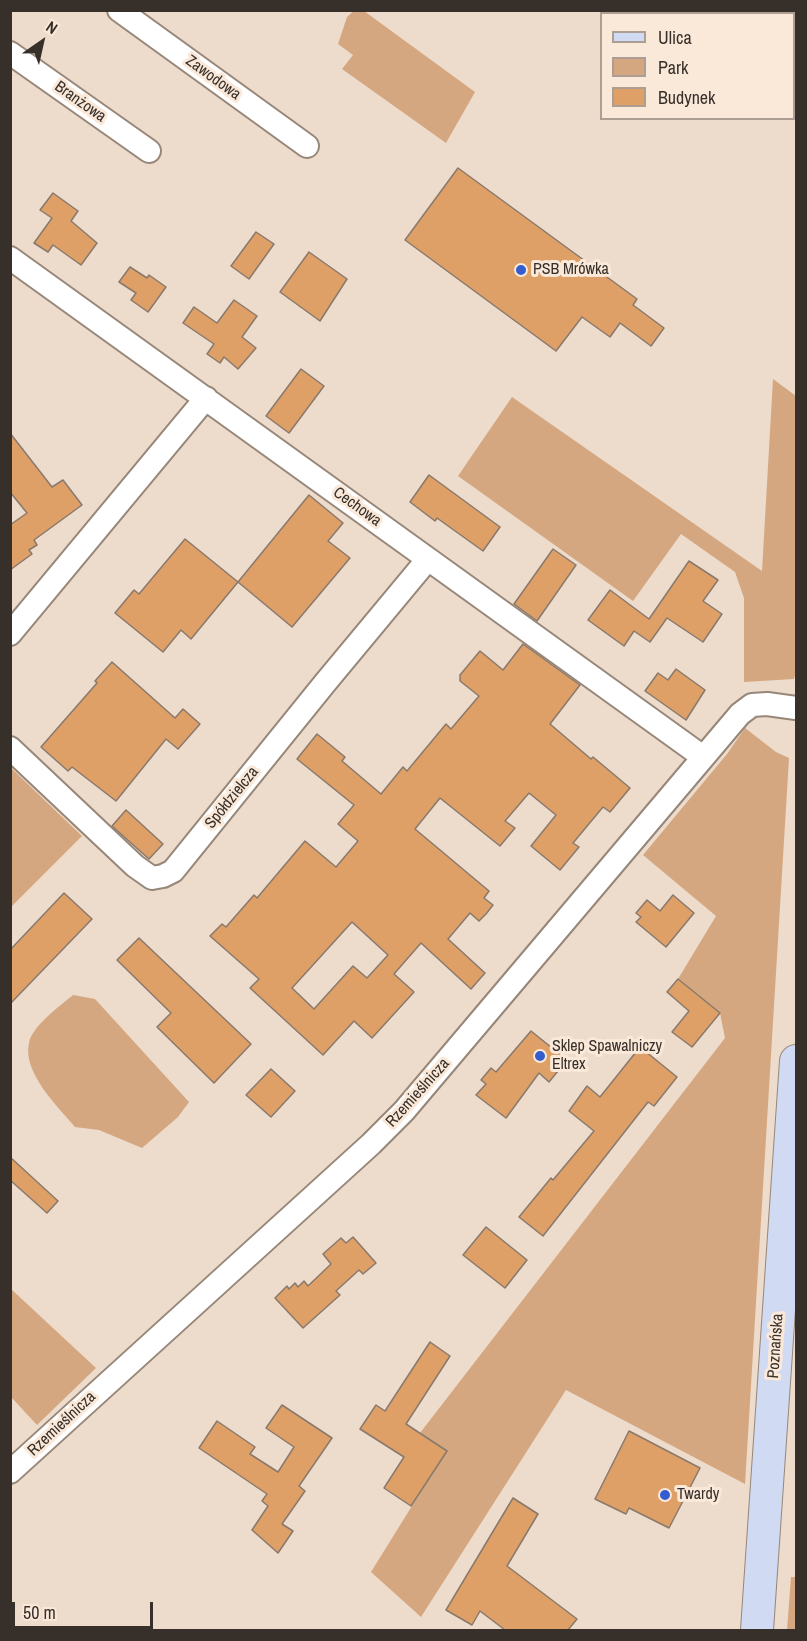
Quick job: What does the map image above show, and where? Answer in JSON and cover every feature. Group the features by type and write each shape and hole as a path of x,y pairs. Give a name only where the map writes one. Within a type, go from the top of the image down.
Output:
{"main road":[{"name":"Poznańska","path":"757,1630 796,1061"}],"street":[{"name":"Zawodowa","path":"119,10 307,146"},
{"name":"Branżowa","path":"10,53 149,151"},
{"name":"Cechowa","path":"10,258 703,757"},
{"path":"10,634 206,398"},
{"name":"Spółdzielcza","path":"10,748 135,866 152,879 163,876 173,871 325,682 428,559"},
{"name":"Rzemieślnicza","path":"10,1472 371,1144 404,1111 740,714 752,705 767,704 796,708"}],"green space":[{"path":"355,10 364,11 475,92 446,143 342,69 353,55 338,44 347,17"},
{"path":"773,379 796,396 796,671 794,679 744,682 744,598 735,572 681,534 633,601 458,476 512,397 762,571"},
{"path":"745,728 776,752 789,758 745,1484 566,1390 421,1617 371,1572 446,1451 420,1433 725,1038 720,1013 678,979 716,916 643,855 727,754"},
{"path":"11,768 82,836 10,907"},
{"path":"73,995 95,999 189,1102 178,1117 142,1148 99,1130 75,1127 43,1088 31,1066 28,1054 29,1043 35,1030"},
{"path":"11,1289 96,1368 37,1425 11,1397"},
{"path":"791,1577 796,1577 796,1630 787,1630"}],"building":[{"name":"PSB Mrówka","path":"458,168 637,299 633,305 664,328 651,346 620,323 610,337 582,317 556,351 405,240"},
{"path":"53,193 78,211 71,221 97,243 81,265 53,245 48,252 34,243 52,218 40,210"},
{"path":"256,232 274,244 249,279 231,266"},
{"path":"309,252 347,279 320,321 280,292"},
{"path":"130,267 147,278 149,275 166,287 148,312 131,300 136,293 119,282"},
{"path":"234,300 257,316 242,337 256,348 238,369 224,357 220,363 207,354 214,344 183,323 194,307 217,323"},
{"path":"301,369 324,386 289,433 266,416"},
{"path":"10,433 52,487 63,480 82,505 34,540 37,545 29,550 32,554 10,570 10,525 27,513 10,492"},
{"path":"429,475 500,527 483,551 437,518 435,521 410,502"},
{"path":"309,495 343,523 328,541 350,558 292,627 238,582"},
{"path":"185,539 238,582 191,639 181,630 163,652 115,613 134,590 139,594"},
{"path":"553,549 576,565 537,621 514,604"},
{"path":"689,561 718,580 703,601 722,614 703,642 667,618 650,642 634,631 624,646 588,620 610,590 649,619"},
{"path":"523,644 580,685 550,724 630,788 610,812 603,807 573,843 579,847 560,870 531,846 556,815 529,793 505,821 515,828 500,846 440,798 415,829 489,891 484,898 493,905 486,914 479,921 470,913 448,939 485,973 471,989 421,943 394,974 414,992 372,1038 354,1021 323,1055 250,988 259,979 210,936 222,924 226,927 254,895 257,898 305,841 336,867 358,841 338,824 354,805 297,759 317,734 345,757 342,761 381,794 403,767 407,771 446,724 451,729 479,696 460,681 460,675 480,651 503,670","holes":["352,922 388,955 367,978 353,966 314,1009 292,988"]},
{"path":"112,662 175,718 183,709 200,724 178,749 166,739 116,801 72,767 68,771 41,747 97,683 95,681"},
{"path":"676,669 705,690 686,720 645,691 658,673 668,680"},
{"path":"126,810 163,844 149,859 112,826"},
{"path":"64,893 92,919 10,1004 10,950"},
{"path":"673,895 694,913 666,947 636,922 641,917 636,913 647,900 660,911"},
{"path":"139,938 251,1044 214,1083 157,1027 171,1013 117,960"},
{"path":"678,979 720,1013 692,1047 672,1032 689,1011 667,992"},
{"path":"531,1031 567,1060 549,1082 539,1073 506,1118 476,1095 486,1084 481,1080 491,1068 496,1072"},
{"path":"640,1047 677,1077 654,1106 648,1102 543,1236 519,1217 594,1131 569,1111 587,1086 600,1097"},
{"path":"271,1069 295,1091 271,1117 246,1095"},
{"path":"10,1157 58,1201 47,1213 10,1180"},
{"path":"486,1227 527,1260 505,1288 463,1255"},
{"path":"353,1237 376,1263 363,1274 359,1270 336,1291 340,1295 303,1328 275,1298 287,1286 289,1289 295,1283 298,1287 304,1281 308,1286 331,1264 323,1254 341,1238 346,1243"},
{"path":"430,1342 450,1356 406,1424 447,1451 411,1506 384,1488 404,1457 360,1429 376,1405 385,1411"},
{"path":"282,1405 332,1438 299,1486 305,1491 282,1524 293,1531 278,1553 252,1530 268,1506 262,1501 267,1494 199,1448 217,1421 255,1447 250,1454 278,1472 294,1447 266,1428"},
{"path":"629,1431 700,1468 669,1528 629,1508 626,1514 595,1499"},
{"path":"513,1498 538,1514 507,1566 577,1619 568,1630 505,1630 480,1611 472,1625 446,1610"}],"place":[{"name":"PSB Mrówka","path":"521,270"},
{"name":"Sklep Spawalniczy Eltrex","path":"540,1056"},
{"name":"Twardy","path":"665,1495"}]}
